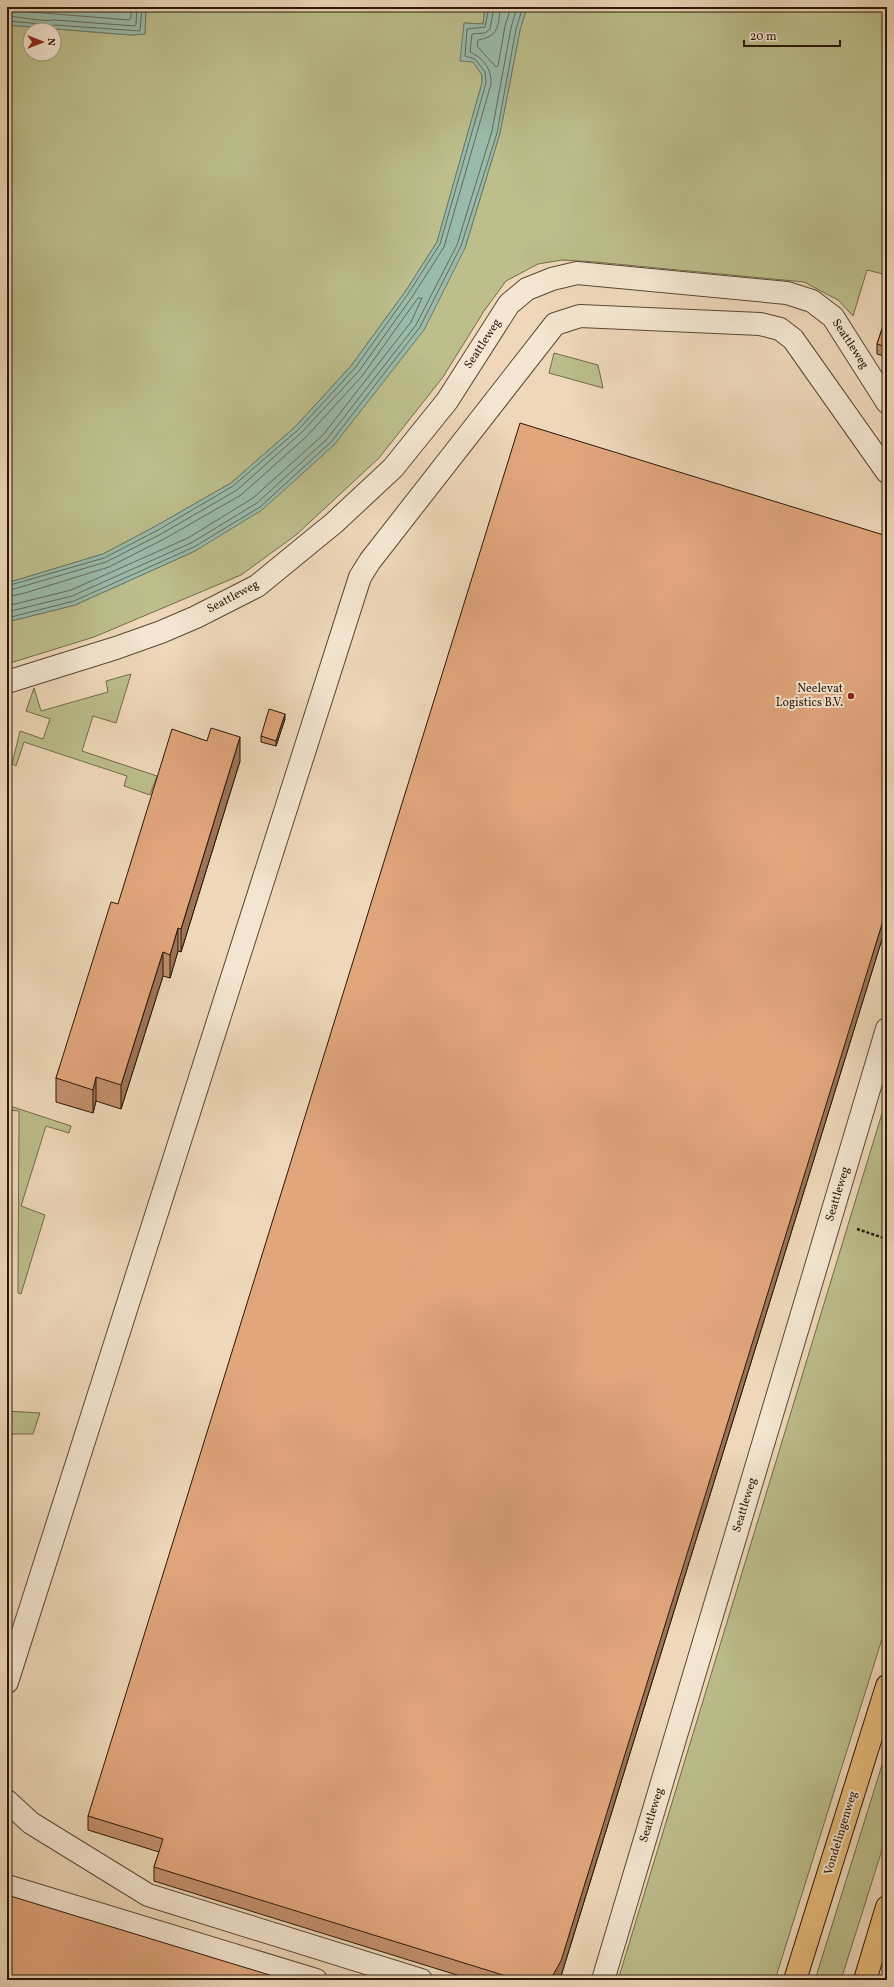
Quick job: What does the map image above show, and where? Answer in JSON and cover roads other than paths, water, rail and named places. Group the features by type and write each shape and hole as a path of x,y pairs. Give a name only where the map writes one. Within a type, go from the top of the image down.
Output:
{"main road":[{"name":"Vondelingenweg","path":"795,1980 887,1686"},
{"path":"865,1980 887,1907"}],"street":[{"name":"Seattleweg","path":"7,682 116,648 196,617 250,590 296,556 393,468 447,400 508,304 527,289 552,279 577,273 787,293 812,301 833,317 887,402"},
{"path":"7,1682 360,577 370,561 555,324 580,316 760,324 780,329 793,339 812,364 887,472"},
{"name":"Seattleweg","path":"603,1980 887,1029"},
{"path":"7,1801 31,1823 148,1895 421,1980"},
{"path":"7,1886 316,1980"}],"water":[{"path":"7,7 146,7 145,34 131,35 62,29 62,22 22,22 22,26 7,25"},
{"path":"485,7 527,7 520,30 500,133 465,248 424,330 334,445 262,510 195,551 75,605 7,622 7,583 103,554 156,526 231,483 296,426 351,366 405,292 437,242 482,83 482,75 473,62 460,61 464,23 483,24"}],"place":[{"name":"Neelevat Logistics B.V.","path":"851,696"}]}
